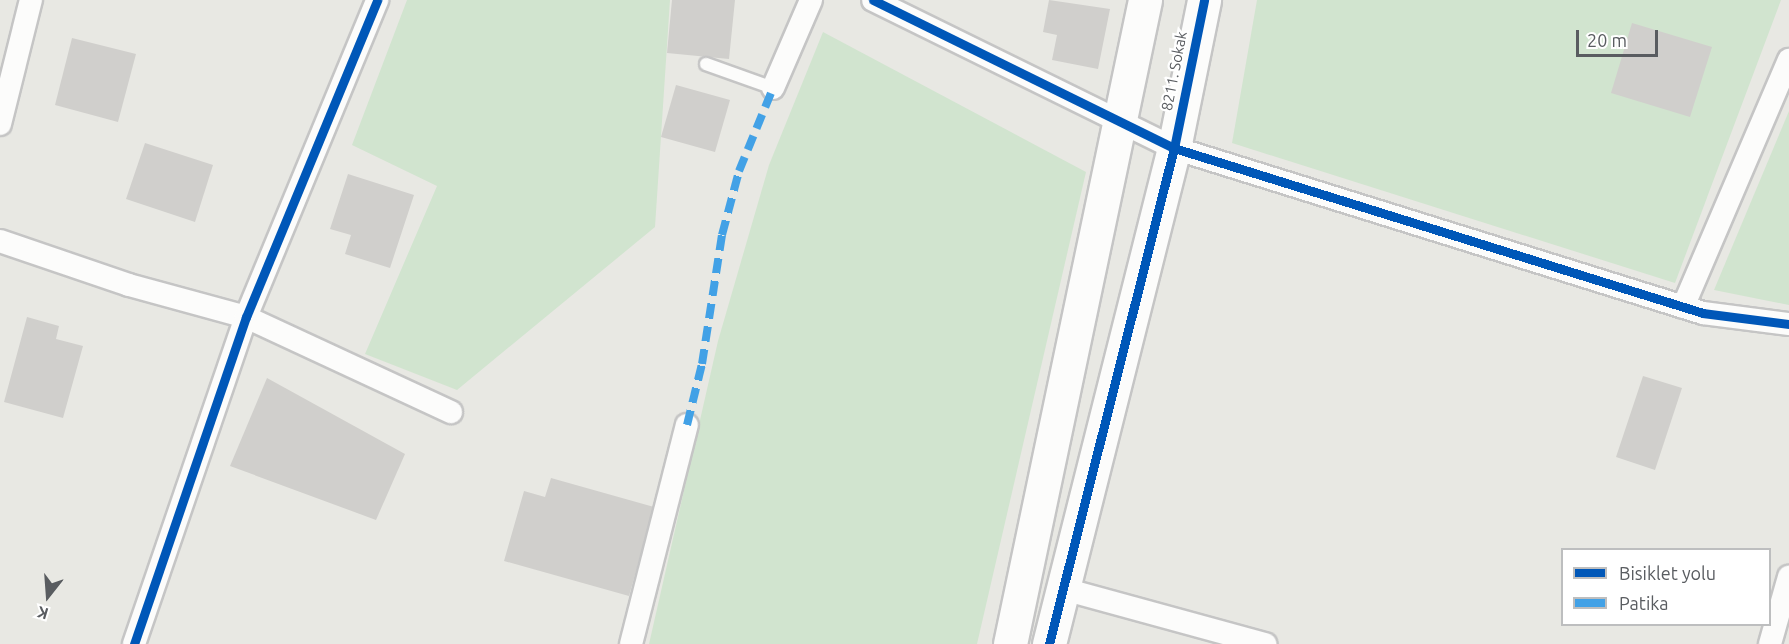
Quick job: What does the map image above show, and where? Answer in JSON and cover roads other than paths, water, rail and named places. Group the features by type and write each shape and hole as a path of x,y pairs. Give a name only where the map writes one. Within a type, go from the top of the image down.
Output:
{"street":[{"path":"0,124 31,0"},
{"path":"134,644 246,317 377,0"},
{"path":"773,88 811,0"},
{"path":"873,0 1117,123 1174,148 1683,307 1789,324"},
{"path":"1010,644 1117,123 1145,0"},
{"name":"8211. Sokak","path":"1060,588 1174,148 1204,0"},
{"path":"1683,307 1789,60"},
{"path":"0,241 129,285 246,317 451,412"},
{"path":"631,644 687,425"},
{"path":"1770,644 1789,577"},
{"path":"1049,644 1060,588 1265,644"}],"lane":[{"path":"706,64 773,88"}]}
